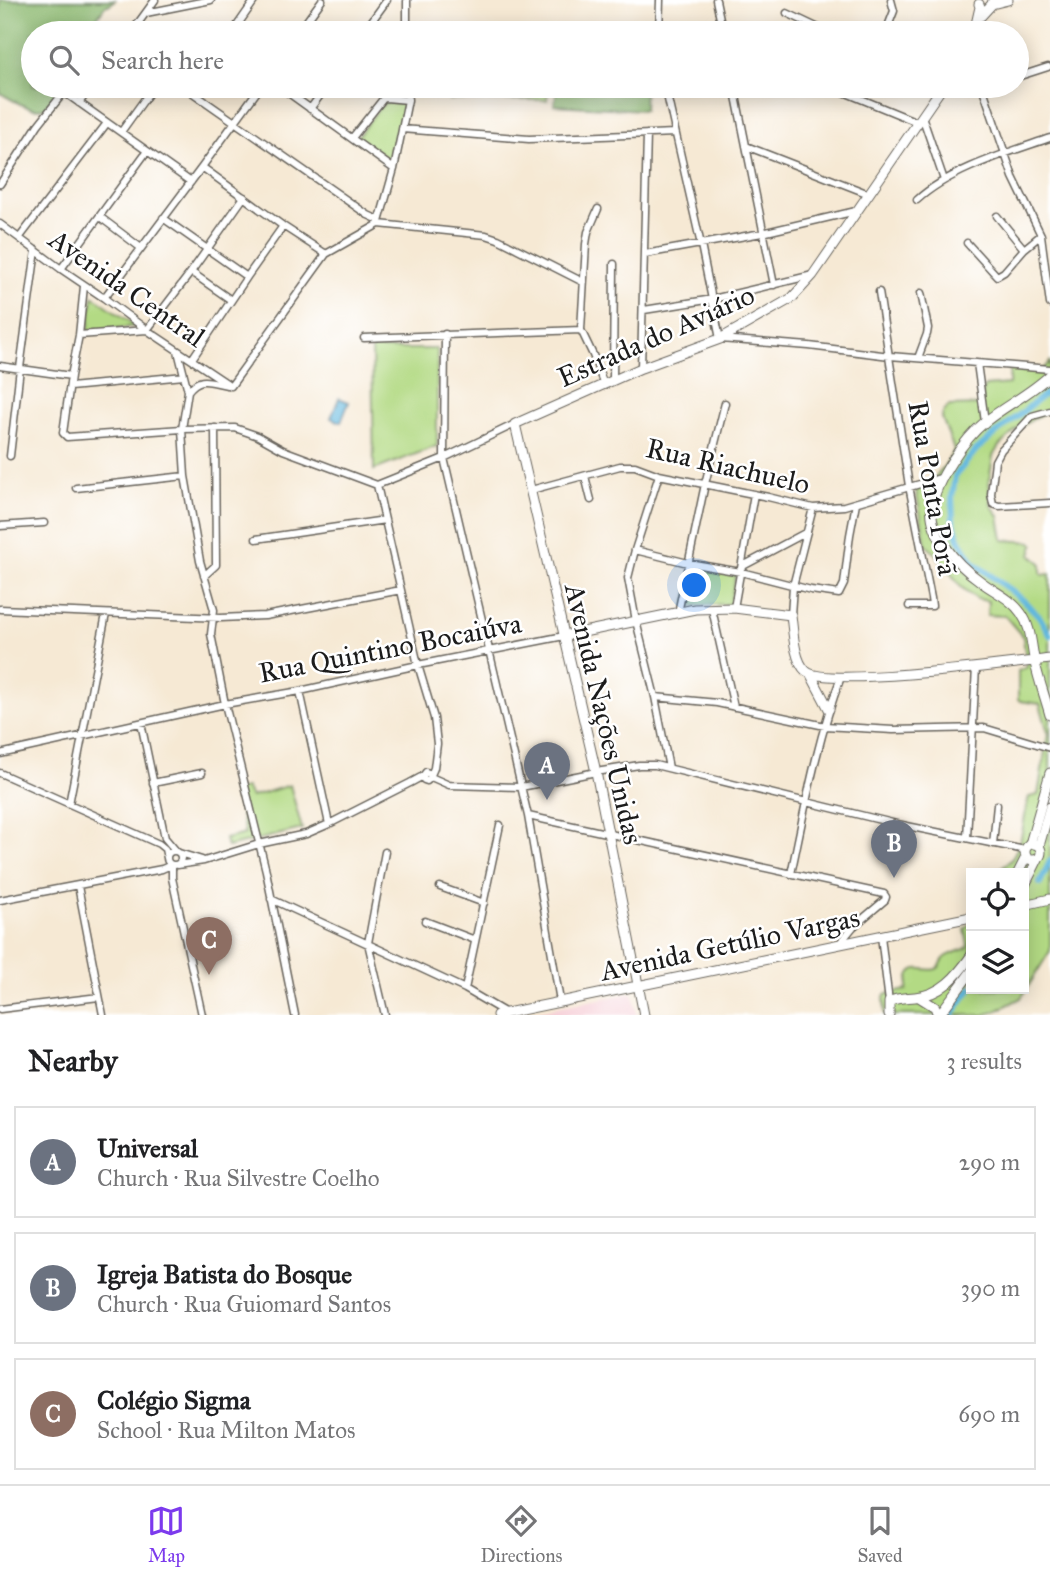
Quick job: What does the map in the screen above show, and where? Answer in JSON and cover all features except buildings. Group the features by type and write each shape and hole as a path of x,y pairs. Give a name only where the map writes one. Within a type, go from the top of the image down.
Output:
{"street":[{"path":"140,21 155,0"},
{"path":"146,13 211,0"},
{"path":"240,21 255,0"},
{"path":"307,21 322,0"},
{"path":"372,21 387,0"},
{"path":"407,0 407,21"},
{"path":"659,21 660,0"},
{"path":"716,0 720,21"},
{"path":"890,21 894,11 891,0"},
{"path":"978,21 986,3 1008,0"},
{"path":"787,13 804,21"},
{"path":"1029,73 1048,67"},
{"path":"0,184 38,125 59,98"},
{"path":"72,98 191,182"},
{"path":"79,103 83,98"},
{"path":"121,132 145,98"},
{"path":"204,98 234,122 379,222 486,235 583,282"},
{"path":"104,298 252,98"},
{"path":"295,98 394,169"},
{"path":"310,109 318,98"},
{"path":"668,98 702,244 720,338 1050,369"},
{"path":"736,98 774,285"},
{"path":"861,98 920,119 944,180"},
{"name":"Estrada do Aviário","path":"377,485 444,458 641,368 720,338 792,298 813,275 933,98"},
{"path":"988,98 1013,177 1041,235 1050,304"},
{"path":"188,391 202,380 231,386 326,254 379,222 394,169 408,100 383,99 352,138"},
{"path":"19,237 107,123"},
{"path":"402,129 529,139 675,133"},
{"path":"641,368 647,134"},
{"path":"917,200 944,180 1005,153 1050,138"},
{"path":"746,146 869,194"},
{"path":"61,269 147,151"},
{"path":"202,167 326,254"},
{"path":"79,335 147,330 244,197"},
{"path":"598,209 588,232 581,330 608,383"},
{"path":"645,254 762,233 858,211"},
{"path":"997,216 1024,249"},
{"path":"100,217 141,248"},
{"path":"163,218 247,277"},
{"name":"Avenida Central","path":"0,223 84,286 231,386"},
{"path":"192,359 283,226"},
{"path":"967,243 997,276 1041,235"},
{"path":"10,456 37,250"},
{"path":"608,383 614,264"},
{"path":"191,272 231,300"},
{"path":"644,310 713,299 813,275"},
{"path":"84,286 63,433 65,435 69,437 235,428 248,431 283,450 377,485 418,665 434,718 437,744 427,777"},
{"name":"Rua Ponta Porã","path":"879,292 909,486 931,593 932,606 909,606"},
{"path":"918,358 928,328 921,293"},
{"path":"364,338 581,330"},
{"path":"445,334 444,458 528,816 560,1001"},
{"path":"178,351 188,391 182,429 185,476 200,561 214,610 211,634 295,1015"},
{"path":"977,363 985,422"},
{"path":"0,366 71,376"},
{"path":"202,380 206,369"},
{"path":"1050,375 985,422 969,438 959,450 938,488 931,509 937,535 945,546 977,579 1023,614 1030,631 1034,661 1050,715"},
{"path":"69,387 184,376"},
{"path":"678,613 725,403"},
{"path":"1050,411 1032,416 1001,450 995,461 991,494 993,505 999,506 1050,503"},
{"name":"Avenida Nações Unidas","path":"515,424 596,772 644,1015"},
{"path":"204,576 216,565 215,428"},
{"name":"Rua Riachuelo","path":"531,489 628,465 659,475 813,508 844,506 944,477"},
{"path":"659,475 628,579 669,768"},
{"path":"76,488 185,476"},
{"path":"585,476 591,500"},
{"path":"734,608 754,494"},
{"path":"635,550 688,563 742,569 793,586 839,594 845,584 856,503"},
{"path":"813,508 793,586 791,615 798,659 811,675 829,709"},
{"path":"256,540 385,520"},
{"path":"0,526 44,523"},
{"path":"742,569 807,532"},
{"path":"0,609 213,617 265,616 401,590"},
{"name":"Rua Quintino Bocaiúva","path":"0,754 225,704 300,691 695,609 734,608 791,615"},
{"path":"712,609 734,707"},
{"path":"69,804 106,614"},
{"path":"811,675 841,677 927,673 1050,659"},
{"path":"967,838 976,667"},
{"path":"791,874 829,709 841,677"},
{"path":"300,691 329,824"},
{"path":"655,697 716,703 825,726 892,730 984,729 1050,748"},
{"path":"141,723 162,841 171,863"},
{"path":"171,863 204,861 259,844 306,834 427,777 457,785 521,787 596,772 655,765 909,827 1030,849 1041,854 1029,877"},
{"path":"0,773 162,841 177,852 204,861"},
{"path":"153,783 202,773"},
{"path":"1030,849 1050,773"},
{"path":"993,844 997,805"},
{"path":"1020,868 1050,807"},
{"path":"528,816 886,895 885,900 853,927 840,943"},
{"path":"465,989 500,825"},
{"path":"0,900 162,869 181,861 177,852"},
{"path":"177,852 170,853 172,878 202,1015"},
{"path":"385,852 368,943 386,1015"},
{"path":"78,886 103,1015"},
{"path":"440,887 484,903"},
{"path":"271,899 465,989 508,1014"},
{"path":"1029,904 1050,899"},
{"name":"Avenida Getúlio Vargas","path":"508,1014 966,918"},
{"path":"425,921 475,940"},
{"path":"881,936 889,1015"},
{"path":"889,1002 897,998 933,993 947,984 966,963"},
{"path":"919,997 935,1007 939,1015 966,979"},
{"path":"933,993 948,1004"},
{"path":"0,1009 99,997"}],"shaded area":[{"path":"633,993 637,1015 522,1015 562,1006"}],"green space":[{"path":"0,0 115,0 105,6 95,21 21,21 21,98 57,98 49,106 36,109 0,93"},
{"path":"449,98 547,98 547,100"},
{"path":"555,98 644,98 644,110 554,105"},
{"path":"385,103 404,103 392,163 357,137"},
{"path":"93,296 136,326 88,332"},
{"path":"372,349 437,349 437,446 374,470"},
{"path":"1050,362 1050,409 1017,429 999,446 993,456 989,481 991,505 999,516 1003,540 1032,542 1034,544 1031,555 1041,563 1042,575 1050,574 1050,951 1029,985 1029,868 1001,868 1011,860 1020,843 1029,797 1038,795 1048,733 1040,704 1018,699 1018,671 1027,667 1023,637 1005,616 987,615 988,601 977,599 961,587 926,545 916,491 940,472 954,450 942,418 949,406 979,405 985,386 1009,384 1010,367 1042,370"},
{"path":"694,565 736,574 730,604 685,606"},
{"path":"290,785 302,829 227,847 225,839 245,834 236,790 246,788 251,797"},
{"path":"966,948 966,994 1023,994 1021,998 983,1015 885,1015 884,996 907,990 912,971 936,969 953,953"}],"water":[{"path":"339,398 349,402 341,422 331,418"}],"waterway":[{"path":"1046,393 977,449 955,476 952,497 953,521 960,541 974,563 1023,600 1039,616 1050,635"},
{"path":"1040,883 1050,861"},
{"path":"952,1015 967,994"}],"place":[{"name":"Universal","path":"547,800"},
{"name":"Igreja Batista do Bosque","path":"894,878"},
{"name":"Colégio Sigma","path":"209,975"}]}
